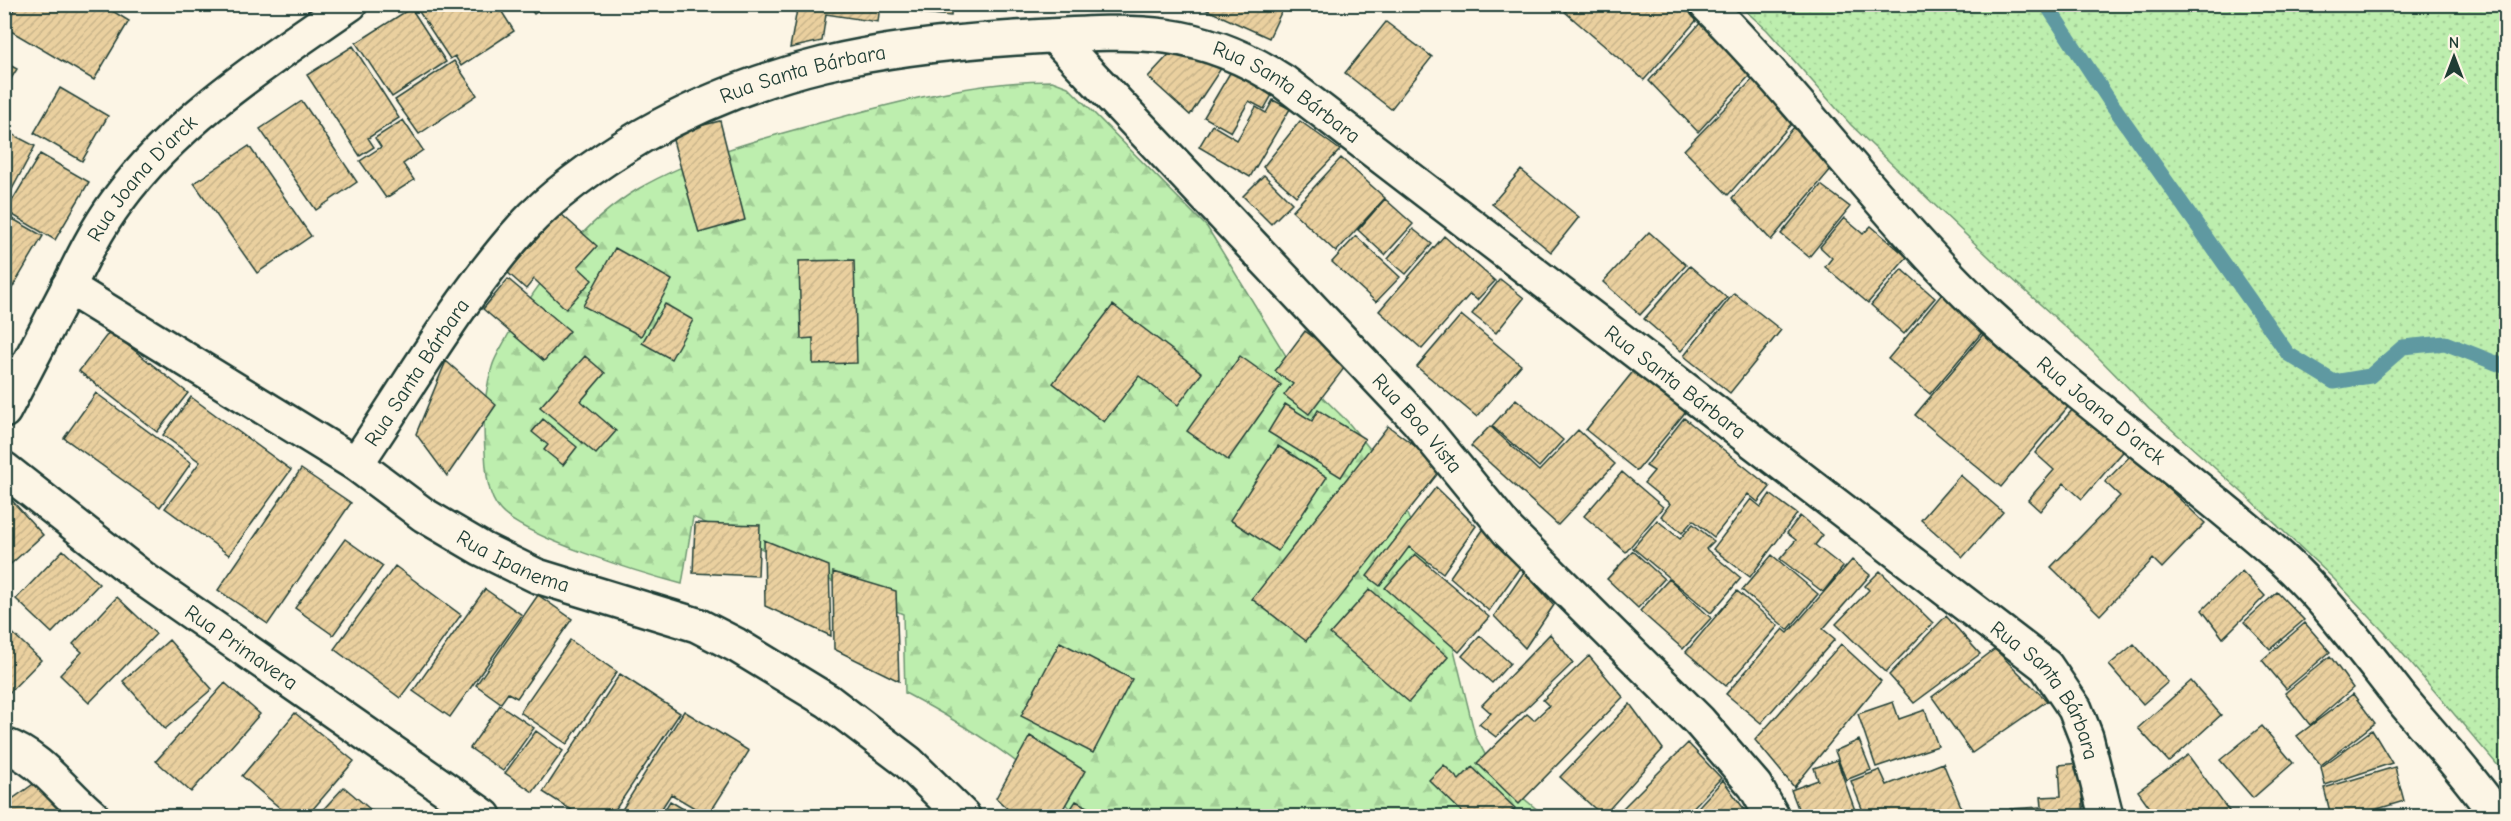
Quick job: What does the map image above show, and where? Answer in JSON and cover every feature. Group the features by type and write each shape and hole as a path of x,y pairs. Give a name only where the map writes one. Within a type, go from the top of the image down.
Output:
{"street":[{"name":"Rua Joana D'arck","path":"4,411 94,237 118,199 181,130 244,80 350,4"},
{"name":"Rua Joana D'arck","path":"1706,4 1766,68 1922,249 1980,306 2077,393 2207,495 2283,560 2323,600 2455,760 2497,816"},
{"name":"Rua Santa Bárbara","path":"356,464 477,285 504,249 550,202 583,174 616,151 681,113 793,70 892,50 962,42 1108,32 1163,34 1186,38 1243,57 1284,82 2046,666 2075,709 2086,737 2106,816"},
{"name":"Rua Boa Vista","path":"1054,36 1418,422 1508,531 1699,721 1755,786 1772,816"},
{"name":"Rua Ipanema","path":"68,287 356,464 424,515 482,549 537,576 697,625 736,645 828,702 908,762 963,816"},
{"name":"Rua Primavera","path":"4,469 145,580 484,816"},
{"path":"4,745 50,775 68,796 92,816"}],"green space":[{"path":"1739,5 2506,5 2506,775 2385,633 2334,579 2149,409 2093,352 2010,277 1851,125 1767,30"},
{"path":"1052,81 1068,87 1207,227 1294,369 1347,421 1375,455 1404,507 1440,593 1475,735 1488,760 1511,788 1545,816 1077,816 1039,779 996,747 905,693 903,614 693,517 682,584 558,543 513,521 500,510 490,490 484,431 486,398 493,363 520,314 548,273 581,235 618,202 638,189 682,167 776,135 936,94 994,85"}],"building":[{"path":"17,4 101,4 129,21 94,80 4,27"},
{"path":"414,4 497,4 514,31 461,66 455,56 450,59"},
{"path":"527,4 549,4 534,14"},
{"path":"798,4 880,4 878,22 826,14 822,41 790,48"},
{"path":"923,4 952,4 951,16 922,13"},
{"path":"1194,4 1285,4 1269,38"},
{"path":"1571,4 1692,4 1702,14 1644,80 1565,12"},
{"path":"411,8 446,62 392,97 356,43"},
{"path":"1702,21 1751,74 1698,132 1649,81"},
{"path":"1386,22 1432,57 1391,109 1345,73"},
{"path":"353,46 399,118 368,138 374,147 360,156 307,75"},
{"path":"1175,48 1224,64 1190,115 1148,77"},
{"path":"454,61 477,95 419,134 395,100"},
{"path":"4,62 17,69 4,90"},
{"path":"1231,71 1272,95 1264,109 1249,101 1231,132 1204,117"},
{"path":"1753,79 1793,122 1728,195 1684,150"},
{"path":"60,88 108,116 82,161 34,133"},
{"path":"1273,100 1290,109 1250,177 1199,147 1212,125 1237,140 1256,107 1266,113"},
{"path":"302,101 357,182 316,210 260,129"},
{"path":"403,120 423,150 403,164 414,180 386,198 360,161 381,147 375,138"},
{"path":"720,121 745,220 699,233 671,133"},
{"path":"1300,121 1340,150 1296,196 1263,167"},
{"path":"1796,125 1832,168 1771,240 1732,198"},
{"path":"4,130 35,146 9,195 4,192"},
{"path":"249,146 311,236 257,273 194,183"},
{"path":"40,154 89,182 55,240 6,211"},
{"path":"1341,158 1385,198 1336,252 1292,211"},
{"path":"1521,170 1579,217 1551,252 1492,204"},
{"path":"1264,175 1292,203 1271,224 1243,196"},
{"path":"1821,185 1850,207 1809,257 1781,234"},
{"path":"1385,199 1413,224 1385,255 1358,230"},
{"path":"560,213 597,246 578,267 592,280 566,309 534,279 526,289 507,272"},
{"path":"4,214 43,236 8,295 4,293"},
{"path":"1844,218 1863,234 1871,226 1907,257 1868,303 1825,267 1832,258 1820,247"},
{"path":"1413,229 1432,244 1406,274 1388,259"},
{"path":"1649,232 1686,265 1640,315 1603,282"},
{"path":"1356,236 1400,277 1376,302 1332,262"},
{"path":"1444,236 1495,281 1477,300 1470,294 1422,349 1379,311"},
{"path":"615,248 672,280 641,336 583,306"},
{"path":"854,260 857,363 813,364 813,338 801,339 799,261"},
{"path":"1690,266 1727,298 1681,351 1644,319"},
{"path":"1902,269 1935,298 1904,334 1871,305"},
{"path":"508,279 570,331 544,361 483,309"},
{"path":"1500,279 1524,298 1496,333 1472,314"},
{"path":"1734,293 1781,330 1730,393 1684,356"},
{"path":"1942,294 1984,330 1930,394 1888,359"},
{"path":"665,304 693,320 671,359 642,343"},
{"path":"1113,305 1202,373 1178,405 1139,376 1104,422 1053,383"},
{"path":"1461,315 1521,365 1477,417 1417,367"},
{"path":"110,331 188,393 157,432 79,371"},
{"path":"1305,331 1348,363 1309,414 1284,395 1293,384 1275,371"},
{"path":"1986,331 2072,402 2001,487 1915,415"},
{"path":"585,356 605,373 581,401 616,431 596,454 540,407"},
{"path":"1240,356 1281,385 1228,460 1187,431"},
{"path":"446,361 496,405 447,476 416,434"},
{"path":"1635,369 1687,410 1637,471 1586,430"},
{"path":"96,393 191,463 160,507 64,438"},
{"path":"191,397 291,470 229,555 165,508 200,462 163,435"},
{"path":"1516,399 1563,440 1539,467 1492,426"},
{"path":"2079,402 2129,445 2082,499 2064,483 2040,511 2028,500 2054,470 2035,453"},
{"path":"1285,404 1312,421 1318,410 1365,439 1341,477 1268,432"},
{"path":"1684,418 1770,487 1758,502 1748,494 1714,537 1693,520 1682,533 1661,516 1670,504 1644,483 1654,471 1646,466"},
{"path":"543,419 577,447 563,465 544,450 548,445 532,432"},
{"path":"1388,426 1443,467 1306,641 1252,599"},
{"path":"1490,426 1539,471 1578,430 1615,464 1558,525 1471,446"},
{"path":"1278,446 1327,477 1278,551 1230,520"},
{"path":"2132,454 2205,523 2162,568 2153,559 2100,615 2051,567 2120,496 2105,482"},
{"path":"301,469 351,503 268,624 218,590"},
{"path":"1622,472 1663,507 1626,552 1584,516"},
{"path":"1960,475 2003,512 1963,557 1921,520"},
{"path":"1436,487 1476,526 1443,573 1409,547 1380,586 1367,576"},
{"path":"6,494 43,535 4,570 4,495"},
{"path":"1770,494 1797,514 1750,577 1713,549 1751,499 1761,507"},
{"path":"1800,516 1823,535 1815,545 1843,567 1823,592 1780,559 1796,540 1787,533"},
{"path":"1657,520 1680,539 1693,524 1714,541 1706,549 1741,578 1711,613 1633,548"},
{"path":"695,523 760,525 758,576 693,573"},
{"path":"1485,527 1522,565 1489,611 1450,577"},
{"path":"345,539 383,566 333,635 295,608"},
{"path":"764,540 829,566 831,636 765,606"},
{"path":"63,550 99,584 52,633 16,599"},
{"path":"1633,551 1664,579 1638,608 1607,579"},
{"path":"1415,554 1489,617 1459,652 1385,588"},
{"path":"1772,555 1818,594 1788,630 1742,590"},
{"path":"1852,560 1870,575 1823,629 1835,639 1761,723 1726,694 1783,629 1788,633"},
{"path":"395,566 461,615 400,698 334,649"},
{"path":"1880,571 1933,623 1886,672 1836,624 1869,590 1865,586"},
{"path":"2242,571 2265,596 2223,638 2202,610"},
{"path":"833,572 896,591 899,681 834,649"},
{"path":"1524,572 1554,605 1525,648 1494,616"},
{"path":"1669,579 1711,618 1683,649 1640,611"},
{"path":"485,589 522,615 450,717 413,691"},
{"path":"1370,589 1448,657 1409,702 1330,634"},
{"path":"1737,591 1778,626 1726,686 1686,652"},
{"path":"2277,592 2304,620 2270,649 2244,622"},
{"path":"538,595 572,619 517,698 508,693 501,703 476,685"},
{"path":"117,597 156,634 89,703 60,675 82,652 73,644"},
{"path":"1946,616 1980,654 1914,703 1889,675"},
{"path":"2305,623 2330,652 2286,689 2262,660"},
{"path":"4,625 41,660 4,698"},
{"path":"1550,634 1573,663 1496,737 1479,724 1491,713 1482,705"},
{"path":"1480,636 1510,663 1492,683 1462,656"},
{"path":"169,640 212,689 165,729 123,681"},
{"path":"570,640 617,672 567,744 520,712"},
{"path":"1060,642 1132,679 1093,753 1021,716"},
{"path":"1841,644 1881,681 1794,787 1755,740"},
{"path":"2134,644 2168,682 2143,704 2109,665"},
{"path":"1995,649 2047,701 1972,753 1932,697"},
{"path":"1589,656 1623,697 1519,804 1477,763 1527,714 1534,720 1549,706 1543,700"},
{"path":"2330,656 2353,688 2310,725 2285,693"},
{"path":"620,674 680,713 611,816 581,816 543,792"},
{"path":"2191,681 2221,715 2169,762 2138,728"},
{"path":"225,683 260,714 191,792 156,761"},
{"path":"2353,694 2375,723 2321,765 2297,736"},
{"path":"1893,702 1899,719 1925,710 1938,746 1876,767 1858,714"},
{"path":"1630,704 1663,749 1603,816 1560,777"},
{"path":"500,705 534,728 503,771 470,748"},
{"path":"684,711 749,751 708,816 671,794 657,816 618,816"},
{"path":"295,713 354,761 307,816 285,816 287,814 242,776"},
{"path":"2262,726 2293,763 2253,798 2220,760"},
{"path":"2372,730 2392,763 2325,785 2321,767"},
{"path":"536,731 563,751 533,792 505,773"},
{"path":"1030,736 1085,771 1059,816 1015,816 996,798"},
{"path":"1859,740 1871,770 1846,780 1835,751"},
{"path":"1688,743 1721,778 1685,816 1615,816"},
{"path":"2188,755 2229,811 2221,816 2156,816 2138,791"},
{"path":"1837,760 1857,816 1801,816 1791,790 1818,780 1814,768"},
{"path":"1943,763 1965,816 1865,816 1851,781 1880,770 1887,785"},
{"path":"2079,763 2084,816 2043,816 2041,797 2061,796 2059,765"},
{"path":"1444,765 1459,780 1472,767 1515,808 1507,816 1466,816 1429,780"},
{"path":"2395,767 2404,801 2354,816 2331,816 2324,788"},
{"path":"39,780 65,816 4,816 4,805"},
{"path":"1723,780 1747,813 1744,816 1690,816"},
{"path":"344,787 378,816 317,816"},
{"path":"670,801 695,816 661,816"},
{"path":"1076,801 1103,816 1066,816"},
{"path":"2040,807 2041,816 2010,816 2010,809"}],"waterway":[{"path":"2046,4 2109,100 2288,354 2334,382 2370,376 2403,347 2445,343 2506,367"}]}
